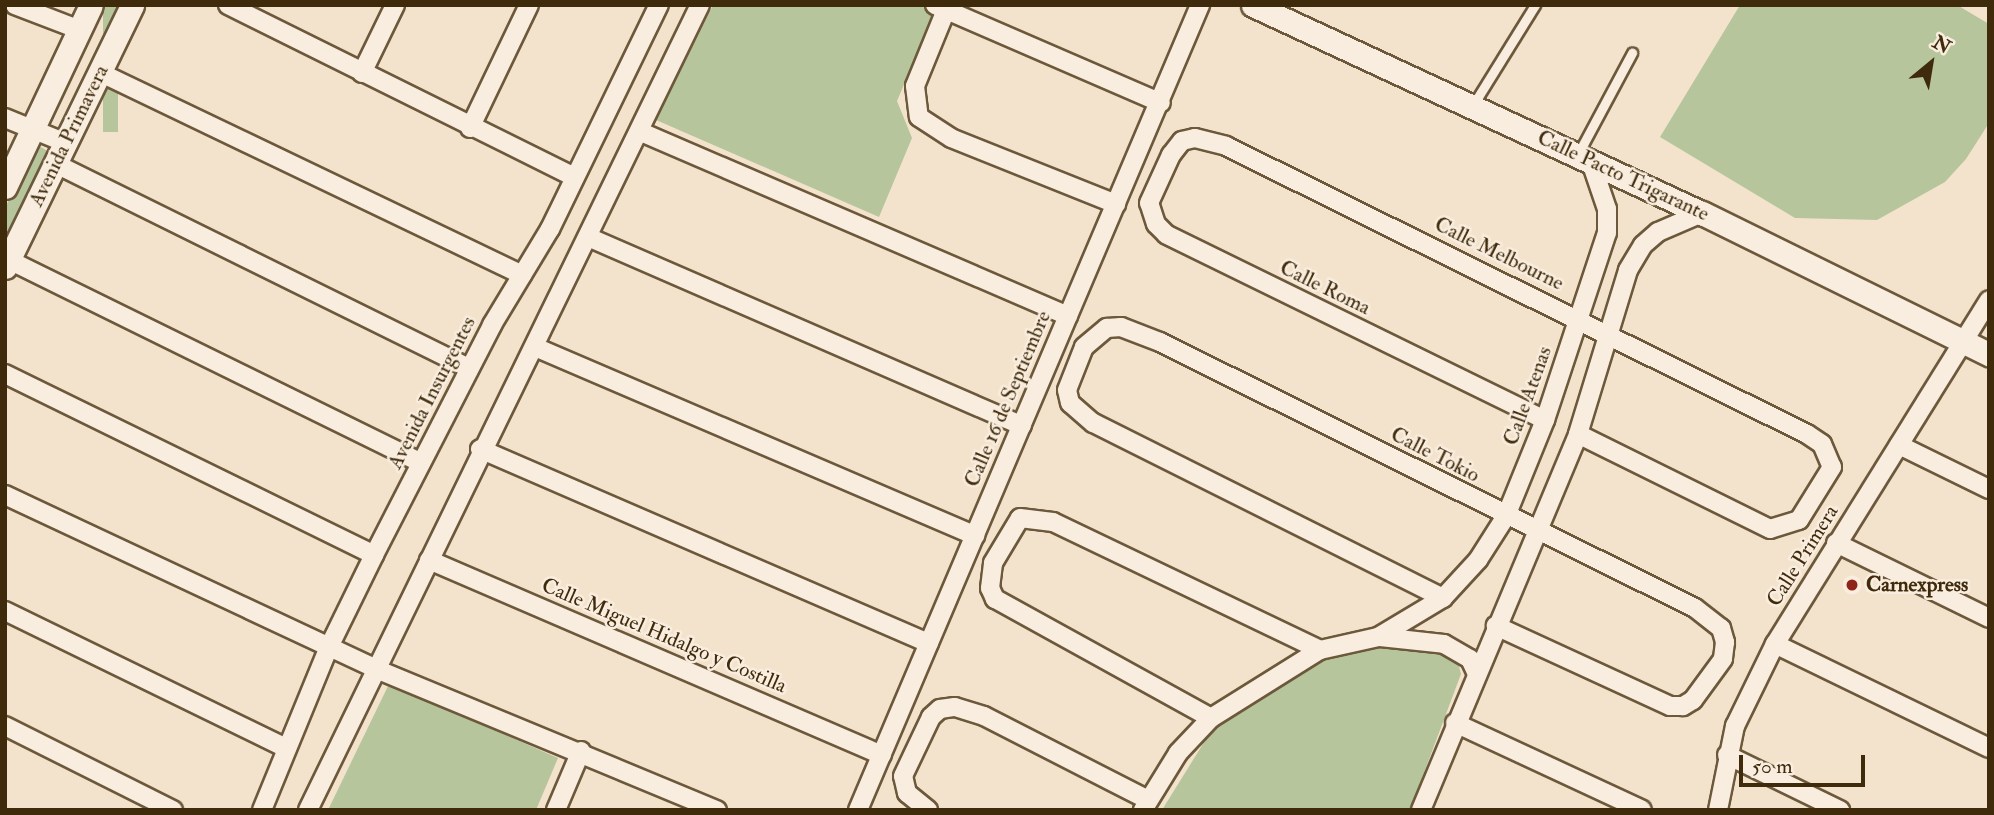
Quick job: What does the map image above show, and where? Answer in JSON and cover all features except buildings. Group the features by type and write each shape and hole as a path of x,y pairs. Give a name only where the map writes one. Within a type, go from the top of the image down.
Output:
{"street":[{"path":"15,5 80,30"},
{"name":"Avenida Primavera","path":"5,187 91,5"},
{"name":"Avenida Primavera","path":"7,263 132,5"},
{"path":"228,5 261,13 362,73 575,177"},
{"path":"362,73 395,5"},
{"path":"471,128 529,5"},
{"name":"Avenida Insurgentes","path":"262,810 329,647 374,555 469,368 575,177 659,5"},
{"path":"308,810 480,449 535,347 700,5"},
{"name":"Calle 16 de Septiembre","path":"858,810 1161,103 1200,5"},
{"name":"Calle Pacto Trigarante","path":"1253,5 1702,212 1989,354"},
{"path":"1116,204 951,138 919,117 915,86 940,8 1161,103"},
{"path":"101,73 522,275"},
{"path":"5,118 66,143"},
{"path":"641,132 1069,316"},
{"name":"Calle Melbourne","path":"1171,155 1182,141 1195,138 1226,146 1807,434 1830,455 1829,475 1799,520 1786,528 1770,529 1578,434"},
{"name":"Calle Roma","path":"1171,155 1149,203 1156,224 1166,234 1545,420"},
{"name":"Calle Atenas","path":"1145,805 1178,753 1211,718 1320,650 1378,637 1443,598 1478,560 1506,516 1545,420 1607,233 1605,198 1584,157"},
{"path":"56,164 469,368"},
{"path":"1421,810 1455,723 1578,434 1611,335 1628,270 1643,245 1658,232 1702,212"},
{"path":"587,237 1021,426"},
{"path":"7,263 421,464"},
{"name":"Calle Primera","path":"1718,810 1735,726 1775,644 1989,300"},
{"name":"Calle Tokio","path":"1443,598 1093,424 1070,403 1067,390 1075,365 1096,334 1107,328 1136,331 1695,608 1721,628 1725,642 1723,659 1693,700 1682,706 1655,701 1496,626"},
{"path":"535,347 975,536"},
{"path":"5,374 374,555"},
{"path":"1899,445 1989,489"},
{"path":"480,449 929,643"},
{"path":"5,495 376,669 581,751 717,810"},
{"path":"1211,718 1016,615 995,599 990,575 1011,526 1020,518 1042,518 1320,650"},
{"path":"1836,543 1989,618"},
{"name":"Calle Miguel Hidalgo y Costilla","path":"429,560 882,755"},
{"path":"5,611 286,748"},
{"name":"Calle Atenas","path":"1378,637 1444,644 1470,659 1477,674"},
{"path":"1775,644 1989,748"},
{"path":"928,810 907,793 903,776 931,717 940,709 954,707 984,716 1145,805"},
{"path":"1455,723 1642,810"},
{"path":"5,726 173,810"},
{"path":"556,810 581,751"},
{"path":"1727,755 1840,810"}],"lane":[{"path":"1473,106 1535,5"},
{"path":"1584,157 1632,53"}],"green space":[{"path":"103,5 118,5 118,132 103,132"},
{"path":"713,5 918,5 935,12 897,101 912,138 879,217 656,120"},
{"path":"1740,5 1957,5 1989,24 1989,123 1966,159 1945,182 1877,220 1795,218 1660,137"},
{"path":"36,144 49,152 5,243 5,208"},
{"path":"1397,645 1443,651 1457,659 1461,674 1410,810 1162,810 1211,731 1266,685 1324,653"},
{"path":"389,684 558,758 536,810 328,810"}],"place":[{"name":"Carnexpress","path":"1852,585"}]}
